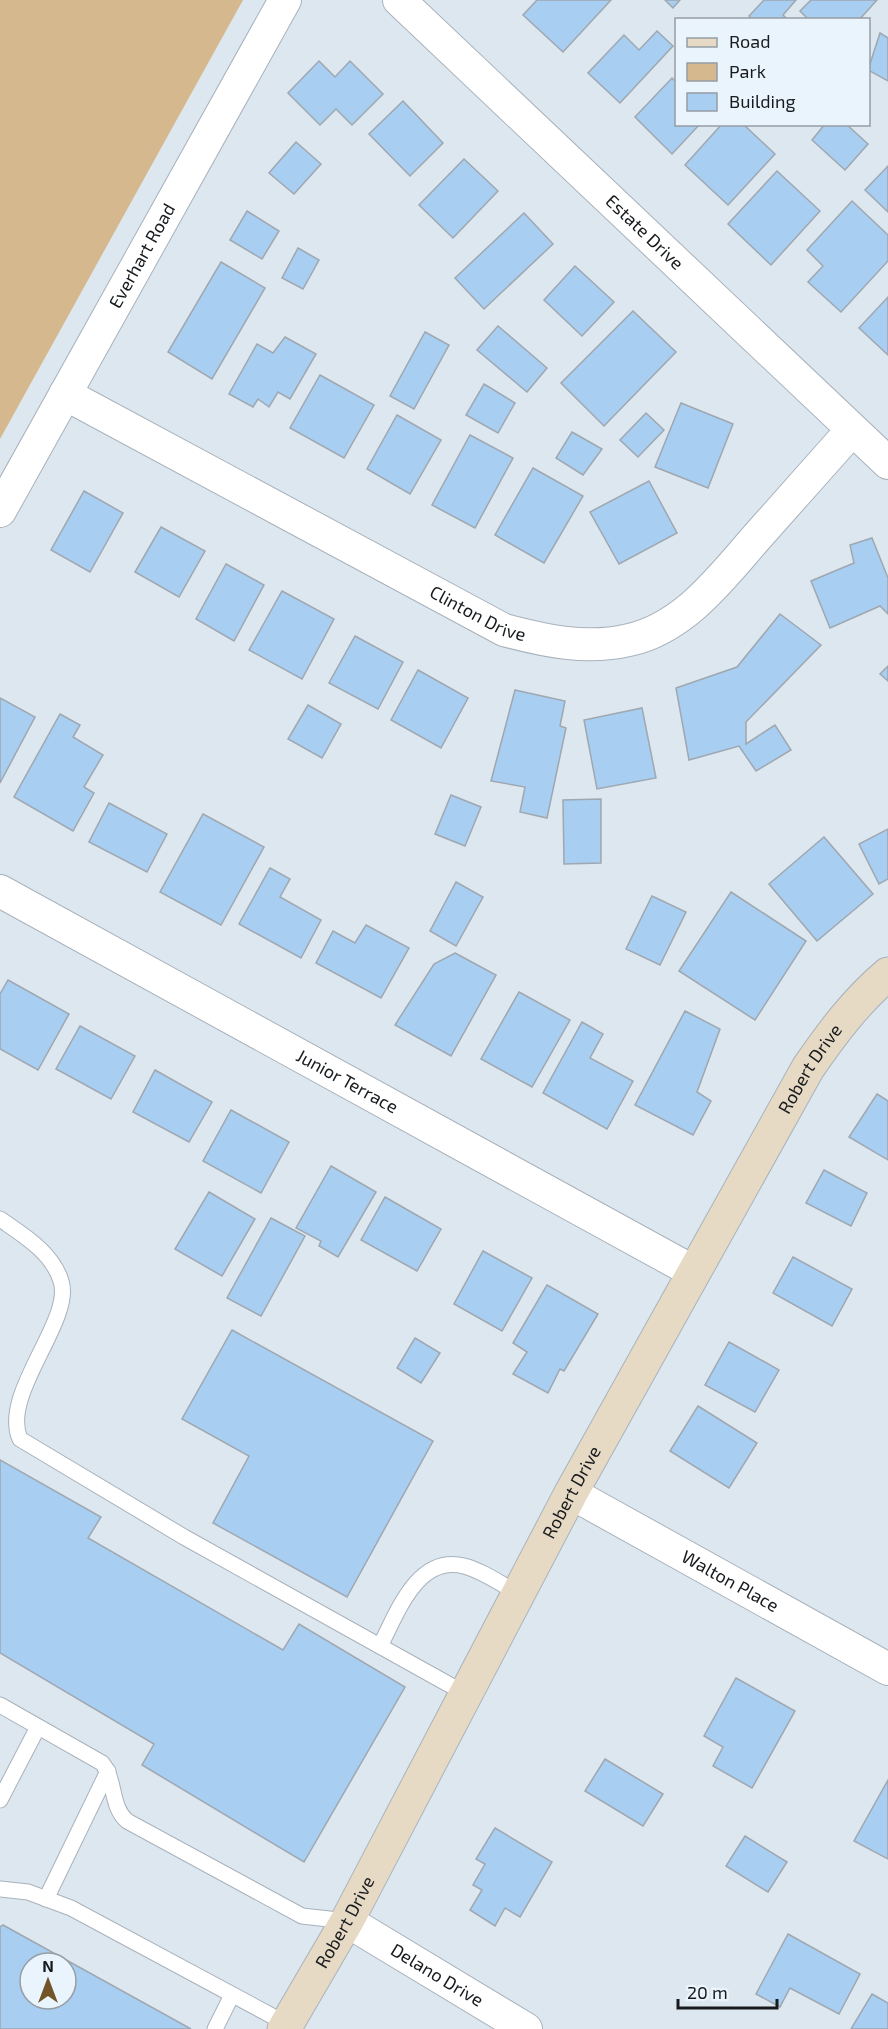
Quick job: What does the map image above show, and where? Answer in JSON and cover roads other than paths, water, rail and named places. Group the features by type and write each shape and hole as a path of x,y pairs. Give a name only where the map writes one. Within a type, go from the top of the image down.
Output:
{"street":[{"name":"Everhart Road","path":"0,511 285,0"},
{"name":"Estate Drive","path":"399,0 888,463"},
{"name":"Clinton Drive","path":"64,394 504,630 547,641 593,645 631,640 669,624 700,600 852,430"},
{"name":"Junior Terrace","path":"0,891 694,1272"},
{"name":"Robert Drive","path":"286,2027 348,1921 571,1493 808,1068 841,1022 868,991 888,974"},
{"name":"Walton Place","path":"571,1493 888,1669"},
{"name":"Delano Drive","path":"348,1921 526,2029"}],"lane":[{"path":"0,1219 30,1239 50,1260 62,1282 59,1305 14,1398 11,1423 20,1439 184,1537 466,1694"},
{"path":"380,1646 414,1583 426,1572 448,1564 464,1566 519,1594"},
{"path":"0,1705 102,1763 108,1771 119,1815 127,1821 302,1916 348,1921"},
{"path":"0,1800 38,1727"},
{"path":"46,1899 108,1771"},
{"path":"0,1889 28,1892 71,1908 232,1995 286,2027"},
{"path":"215,2029 232,1995"}]}
